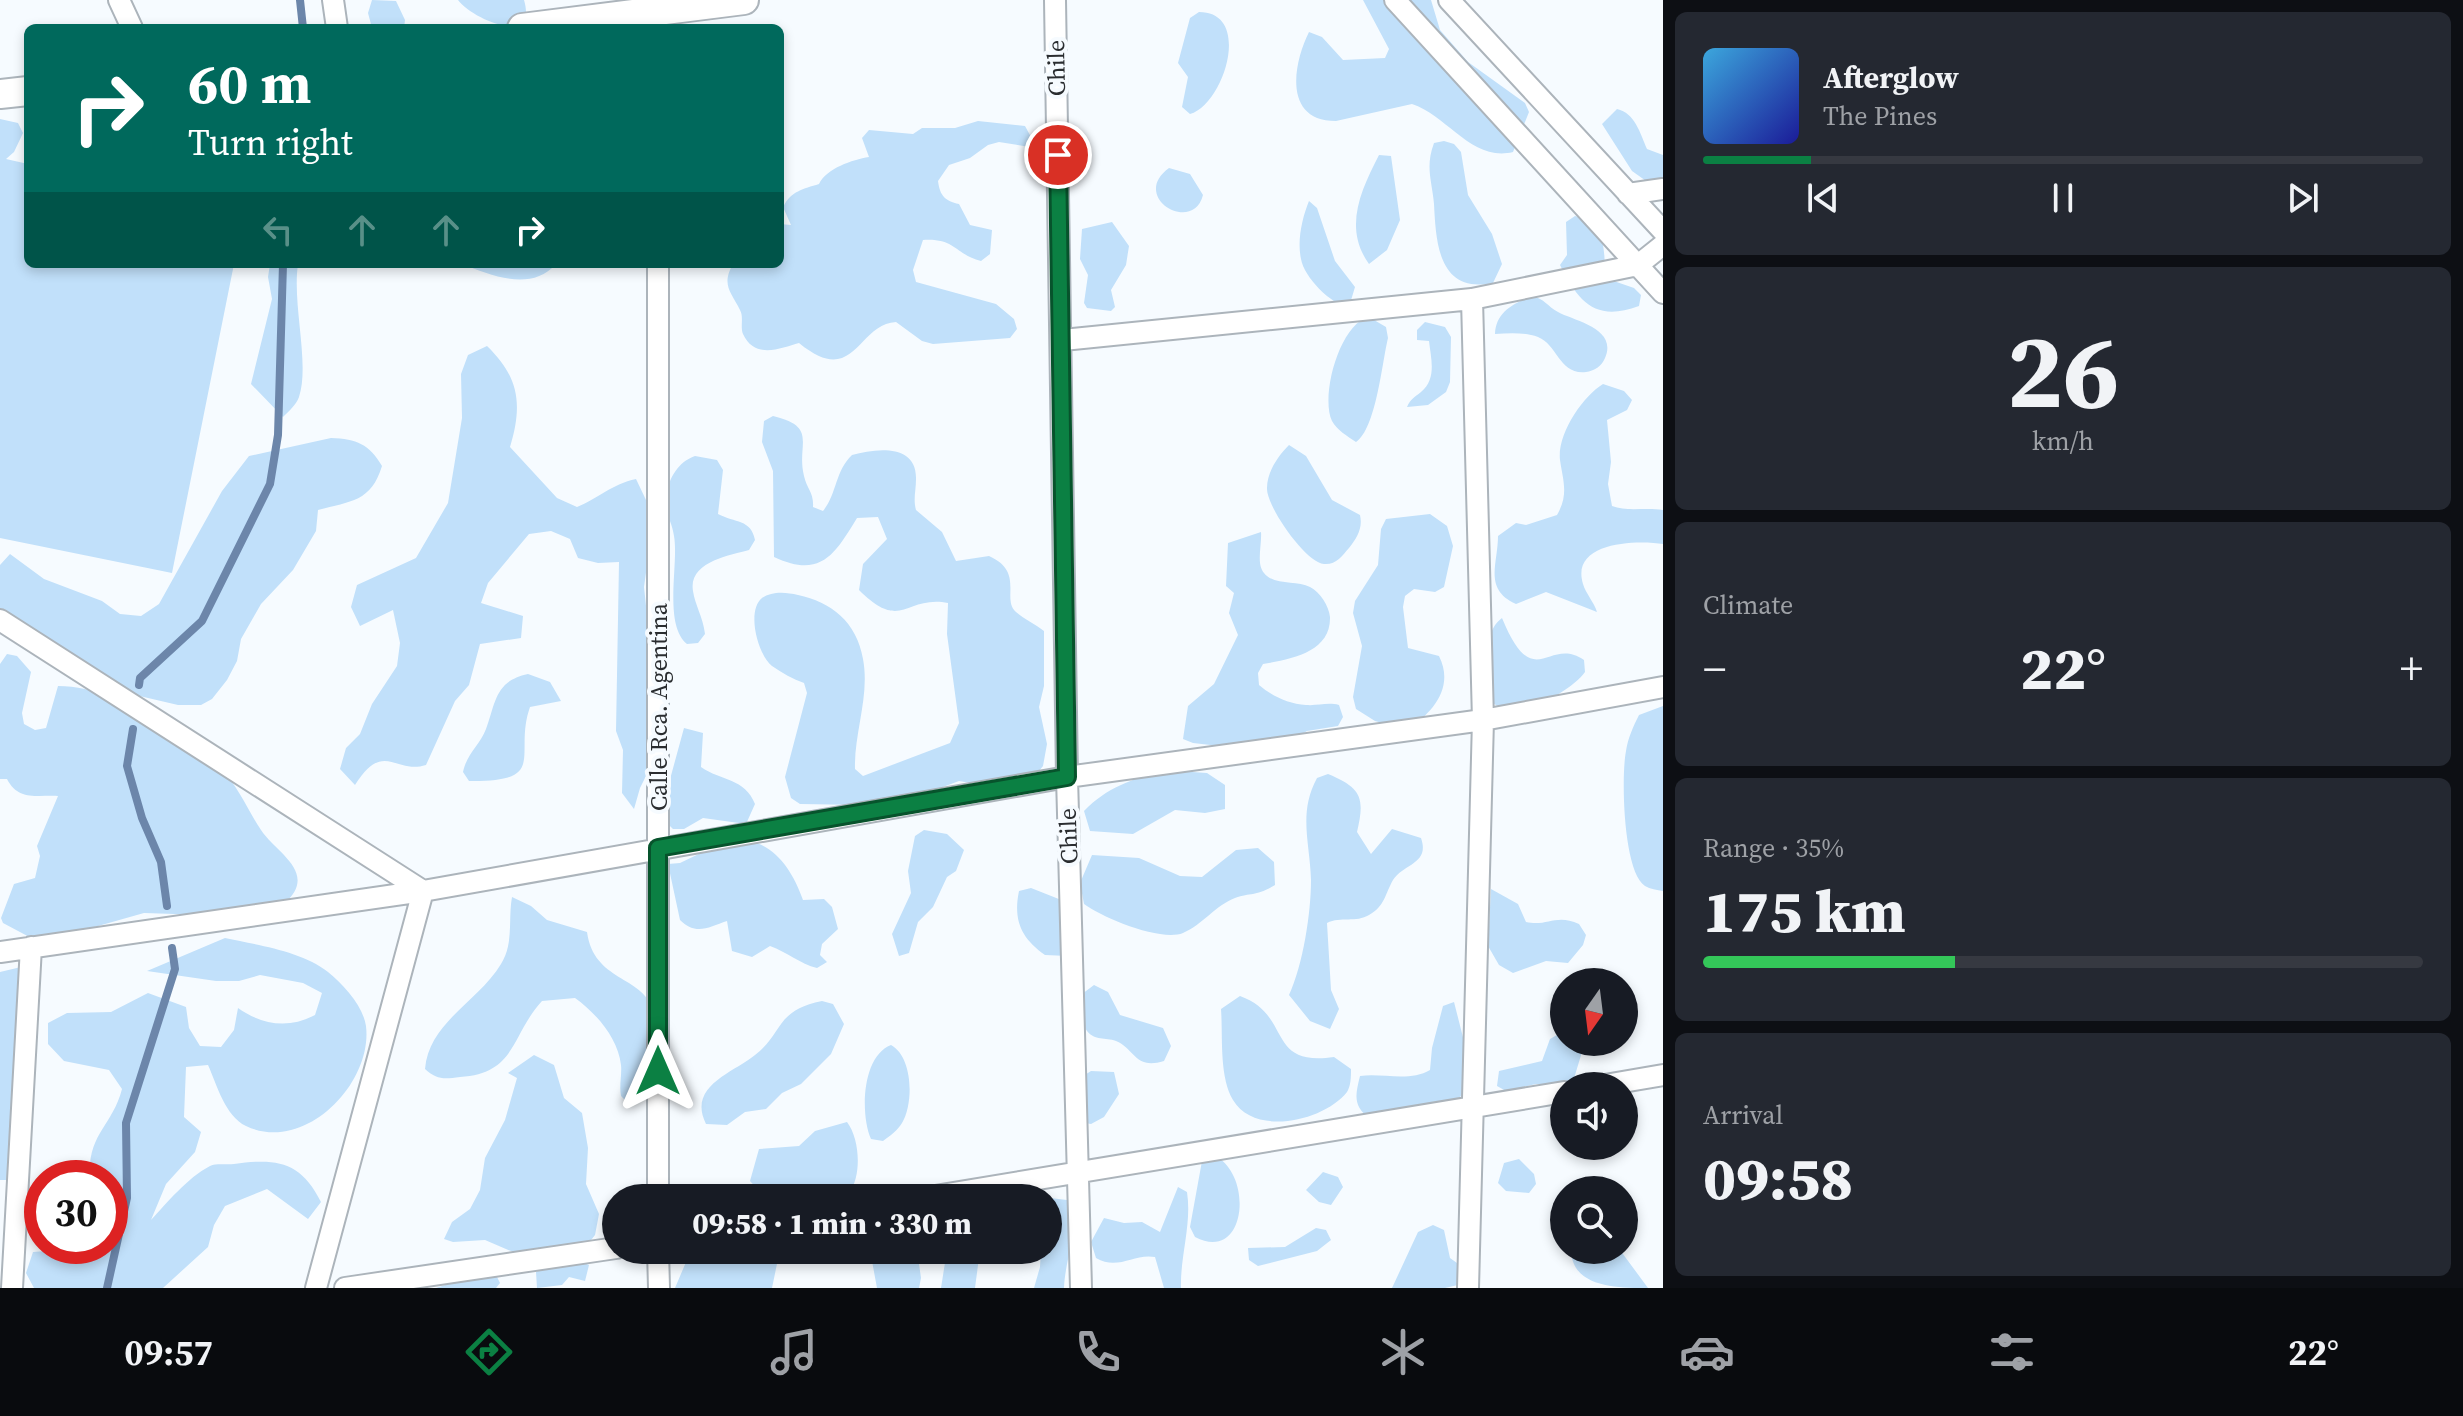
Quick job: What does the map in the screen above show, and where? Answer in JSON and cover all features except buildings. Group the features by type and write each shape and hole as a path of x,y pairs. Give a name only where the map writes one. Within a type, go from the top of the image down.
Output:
{"street":[{"path":"119,0 130,24"},
{"path":"333,0 336,24"},
{"path":"557,24 744,0"},
{"name":"Chile","path":"1055,0 1063,340 1067,777 1081,1288"},
{"path":"1395,0 1663,293"},
{"path":"1449,0 1663,231"},
{"path":"0,94 24,91"},
{"path":"1628,194 1663,189"},
{"path":"1063,340 1472,299 1638,265 1663,245"},
{"name":"Calle Rca. Agentina","path":"658,268 658,1184"},
{"path":"1468,1288 1483,720 1472,299"},
{"path":"0,620 423,891"},
{"path":"0,952 423,891 1067,777 1483,720 1663,687"},
{"path":"316,1288 423,891"},
{"path":"12,1288 31,947"},
{"path":"1638,1079 1663,1075"},
{"path":"1007,1184 1550,1095"},
{"path":"345,1288 602,1250"},
{"path":"658,1264 659,1288"}],"shaded area":[{"path":"372,0 396,1 404,24 371,24 368,13"},
{"path":"458,0 524,0 526,14 522,23 499,24 466,8"},
{"path":"1363,0 1431,0 1440,30 1468,62 1525,103 1529,112 1513,152 1485,150 1412,104 1336,121 1307,112 1300,101 1297,74 1309,32 1322,37 1343,60 1385,58 1389,49"},
{"path":"1199,12 1216,16 1225,27 1229,42 1228,59 1213,94 1202,107 1190,114 1182,107 1188,77 1178,63 1190,18"},
{"path":"1617,109 1633,119 1647,149 1663,155 1663,193 1632,171 1602,124"},
{"path":"0,119 18,123 23,133 14,152 6,159 24,163 24,268 233,268 172,573 0,538"},
{"path":"978,121 1025,126 1031,137 1030,147 999,142 988,145 970,158 949,165 938,181 940,190 947,199 959,204 970,225 992,230 990,254 981,261 942,241 923,240 913,270 916,282 996,304 1014,319 1017,329 1010,338 933,344 922,341 896,322 883,325 844,357 832,359 818,355 799,343 761,350 748,342 742,331 741,313 729,288 729,271 731,268 784,268 784,224 791,225 784,206 790,197 819,184 828,173 841,166 869,157 862,138 869,130 913,134 922,128 955,128"},
{"path":"1444,141 1454,144 1461,152 1468,195 1492,234 1502,264 1493,283 1461,281 1451,273 1439,249 1430,167 1434,143"},
{"path":"1379,155 1391,156 1400,220 1387,250 1369,264 1361,250 1356,223 1361,195"},
{"path":"1169,168 1190,174 1203,195 1197,207 1188,212 1177,212 1160,200 1156,190 1159,179"},
{"path":"1309,201 1317,208 1335,261 1355,287 1349,307 1327,296 1303,266 1300,237"},
{"path":"1575,216 1586,220 1599,233 1604,249 1605,278 1634,288 1641,295 1639,306 1611,312 1600,310 1590,306 1574,290 1560,265 1567,255 1566,222"},
{"path":"1112,222 1129,246 1126,265 1111,290 1115,307 1111,311 1087,308 1084,303 1088,275 1080,259 1082,229"},
{"path":"269,268 298,268 302,383 298,400 283,417 251,384 272,299"},
{"path":"473,268 552,268 535,278 523,279"},
{"path":"1532,296 1600,333 1607,348 1600,366 1577,372 1564,364 1550,346 1538,337 1495,334 1502,314"},
{"path":"1369,317 1386,327 1388,338 1369,424 1356,442 1332,421 1329,395 1341,346 1349,332"},
{"path":"1425,322 1445,327 1451,337 1450,382 1446,392 1428,405 1407,407 1426,387 1431,375 1429,341 1417,340 1417,330"},
{"path":"487,346 506,369 515,392 516,417 510,447 557,498 577,507 636,479 646,500 650,544 644,587 661,746 640,788 634,809 622,793 623,750 616,731 619,562 598,563 578,558 570,539 551,531 529,534 488,583 481,603 523,616 521,638 480,644 469,685 455,701 426,765 415,767 382,761 365,771 355,785 340,769 346,748 360,734 372,704 397,666 400,643 393,610 360,626 351,607 357,585 416,558 448,503 462,418 461,374 468,355"},
{"path":"1603,384 1624,391 1632,400 1627,410 1607,420 1611,462 1608,484 1612,506 1663,510 1663,544 1609,546 1586,559 1582,570 1583,584 1597,612 1546,592 1516,604 1499,591 1496,583 1498,536 1516,523 1526,525 1557,515 1564,494 1560,460 1563,439 1580,406"},
{"path":"773,416 787,420 801,431 802,465 813,507 823,511 842,468 852,455 894,451 903,454 915,468 916,510 942,532 956,561 989,556 1006,570 1012,607 1044,631 1044,686 1039,707 1047,744 1043,766 1035,776 1005,789 959,781 916,797 862,805 800,804 791,798 785,777 807,693 804,683 772,666 762,653 754,622 757,604 766,596 789,593 810,598 841,616 855,634 865,673 855,769 863,776 950,743 959,723 947,634 948,603 934,602 895,611 873,603 859,590 863,564 887,539 878,517 857,518 833,552 815,564 790,563 774,557 773,471 762,442 764,421"},
{"path":"331,438 355,441 372,452 382,466 377,478 372,487 358,498 318,510 316,531 293,570 261,604 241,639 237,661 212,699 201,705 178,705 101,687 8,638 0,628 0,565 10,554 44,579 102,601 120,614 141,616 159,604 222,491 249,456"},
{"path":"1289,445 1306,456 1332,500 1360,515 1357,537 1344,554 1332,563 1324,564 1307,554 1280,520 1268,496 1267,482 1271,470"},
{"path":"695,456 717,460 723,470 718,514 746,525 755,540 749,550 712,562 697,573 693,591 705,634 698,643 687,644 676,623 673,593 675,548 665,500 672,476 684,462"},
{"path":"1430,514 1447,526 1453,546 1444,587 1435,592 1414,589 1405,596 1403,607 1408,648 1439,656 1444,679 1432,708 1407,730 1375,721 1356,709 1353,697 1362,646 1353,613 1355,601 1378,565 1381,529 1386,519"},
{"path":"1261,532 1260,560 1264,573 1274,580 1314,589 1328,608 1330,617 1329,629 1317,646 1297,656 1263,664 1258,673 1259,685 1293,703 1339,705 1343,717 1338,726 1237,748 1193,743 1183,739 1188,706 1214,684 1238,635 1229,613 1234,593 1226,586 1228,543"},
{"path":"1502,618 1523,654 1542,659 1571,654 1584,660 1585,672 1564,691 1534,707 1513,712 1497,706 1487,698 1487,655 1491,633"},
{"path":"7,654 17,656 31,672 22,713 24,724 35,730 46,728 58,686 85,689 111,697 134,709 220,768 261,830 292,864 297,874 293,894 283,905 205,915 144,913 91,928 76,944 50,948 3,923 1,918 14,884 35,878 40,856 37,846 58,796 22,794 7,779 0,779 0,664"},
{"path":"528,674 550,682 561,701 530,707 524,762 519,771 510,777 469,781 463,772 465,765 483,735 498,694 509,682"},
{"path":"1663,706 1663,891 1645,886 1632,863 1625,823 1624,763 1639,715"},
{"path":"684,728 703,733 701,767 739,785 751,796 755,804 746,824 703,818 684,829 673,829 666,822 669,783"},
{"path":"1163,770 1207,773 1225,785 1225,809 1205,813 1175,810 1133,834 1090,831 1084,811 1093,803 1120,785"},
{"path":"1328,774 1348,784 1358,796 1361,811 1357,832 1371,854 1392,829 1421,838 1423,847 1419,858 1393,880 1382,904 1374,911 1359,919 1327,923 1331,990 1339,1009 1330,1029 1310,1021 1289,995 1302,954 1310,908 1306,828 1308,804 1317,778"},
{"path":"924,830 947,834 964,850 956,871 947,877 933,907 918,922 909,953 899,956 892,934 911,893 908,871 915,836"},
{"path":"732,838 758,843 768,849 786,866 803,900 824,899 832,907 838,929 822,944 820,955 827,962 817,968 770,946 752,957 732,951 727,921 697,929 680,920 668,864 680,863"},
{"path":"1258,848 1274,862 1275,885 1228,901 1183,933 1173,935 1147,931 1104,916 1084,904 1080,883 1092,855 1139,858 1180,876 1202,877 1236,850"},
{"path":"1031,888 1079,907 1082,928 1068,956 1045,955 1030,942 1021,928 1017,911 1019,891"},
{"path":"1491,889 1518,904 1526,922 1564,920 1579,924 1586,935 1583,945 1568,963 1546,961 1513,973 1499,965 1488,946"},
{"path":"512,897 531,906 547,920 587,932 591,948 599,960 647,999 655,1018 656,1057 651,1081 640,1101 628,1103 621,1096 621,1065 616,1045 598,1019 575,998 542,1001 510,1051 492,1068 479,1074 445,1078 425,1069 435,1038 501,964 509,940"},
{"path":"225,938 265,946 317,965 328,972 357,1004 366,1026 365,1048 358,1070 346,1091 330,1108 311,1122 290,1130 268,1132 246,1126 227,1108 208,1065 186,1067 184,1117 201,1132 195,1152 166,1184 151,1220 185,1184 215,1165 262,1162 286,1165 305,1178 321,1202 308,1219 267,1189 225,1206 214,1225 208,1247 163,1288 34,1288 26,1273 29,1264 128,1264 128,1160 90,1160 96,1141 122,1089 109,1070 64,1061 48,1044 48,1023 67,1013 111,1012 148,993 186,1007 189,1028 200,1046 221,1047 234,1030 238,1008 266,1021 295,1022 315,1015 322,993 303,983 260,975 239,981 216,981 147,971"},
{"path":"21,967 25,1010 15,1043 9,1180 0,1180 0,972"},
{"path":"1094,985 1108,992 1120,1015 1163,1028 1171,1046 1164,1061 1141,1061 1116,1041 1097,1038 1087,1031 1082,1019 1082,994"},
{"path":"1240,996 1256,1004 1267,1015 1288,1047 1298,1054 1312,1058 1334,1057 1351,1069 1347,1092 1323,1111 1290,1121 1257,1118 1243,1111 1233,1100 1226,1080 1221,1009"},
{"path":"822,1001 833,1004 844,1024 831,1054 801,1084 782,1093 766,1109 745,1112 727,1125 706,1124 702,1111 707,1090 764,1047 787,1017 807,1005"},
{"path":"1454,1002 1467,1053 1464,1094 1454,1101 1431,1102 1411,1112 1370,1119 1357,1100 1360,1076 1414,1076 1430,1070 1432,1048 1443,1006"},
{"path":"1550,1039 1550,1056 1581,1056 1576,1072 1550,1072 1550,1084 1536,1084 1506,1091 1497,1086 1499,1071 1542,1061"},
{"path":"891,1045 904,1059 910,1093 902,1123 883,1141 871,1139 865,1115 866,1087 874,1061 881,1051"},
{"path":"534,1055 554,1065 564,1098 582,1113 588,1148 586,1184 599,1214 595,1235 588,1244 525,1257 485,1240 453,1242 444,1239 452,1222 470,1209 480,1190 485,1158 505,1120 517,1078 508,1073"},
{"path":"1091,1071 1114,1072 1119,1094 1104,1117 1091,1124 1085,1123 1080,1078"},
{"path":"847,1122 857,1147 858,1168 854,1184 753,1184 750,1181 759,1149 799,1146 815,1131"},
{"path":"1217,1157 1229,1168 1236,1182 1239,1215 1234,1229 1225,1239 1212,1242 1195,1237 1190,1227 1202,1161"},
{"path":"1519,1159 1534,1174 1536,1184 1529,1193 1506,1191 1498,1183 1504,1163"},
{"path":"1323,1172 1338,1177 1343,1187 1331,1205 1319,1202 1306,1190"},
{"path":"1178,1187 1187,1192 1188,1204 1181,1288 1164,1288 1155,1257 1112,1263 1096,1258 1091,1242 1104,1218 1124,1223 1142,1222 1160,1232"},
{"path":"1062,1199 1067,1200 1073,1222 1064,1288 1034,1288 1040,1264 1062,1264"},
{"path":"1433,1225 1444,1230 1450,1258 1464,1268 1462,1284 1445,1288 1392,1288 1418,1232"},
{"path":"1316,1228 1326,1230 1331,1240 1317,1251 1258,1266 1249,1260 1248,1248 1285,1247"},
{"path":"561,1259 573,1266 582,1262 589,1265 585,1281 569,1277 562,1285 537,1288 536,1272"},
{"path":"685,1264 777,1264 772,1288 675,1288"},
{"path":"873,1264 919,1264 919,1288 877,1288"},
{"path":"945,1264 978,1264 975,1288 941,1288"},
{"path":"1574,1264 1630,1264 1648,1288 1611,1286 1588,1279"},
{"path":"479,1274 496,1275 500,1283 496,1288 436,1288"}],"waterway":[{"path":"300,0 303,24"},
{"path":"139,685 140,678 202,621 270,484 278,435 283,268"},
{"path":"133,729 127,766 142,818 161,862 167,906"},
{"path":"107,1288 127,1198 126,1123 175,969 172,948"}],"route":[{"path":"658,1071 658,848 1067,777 1058,155"}]}
